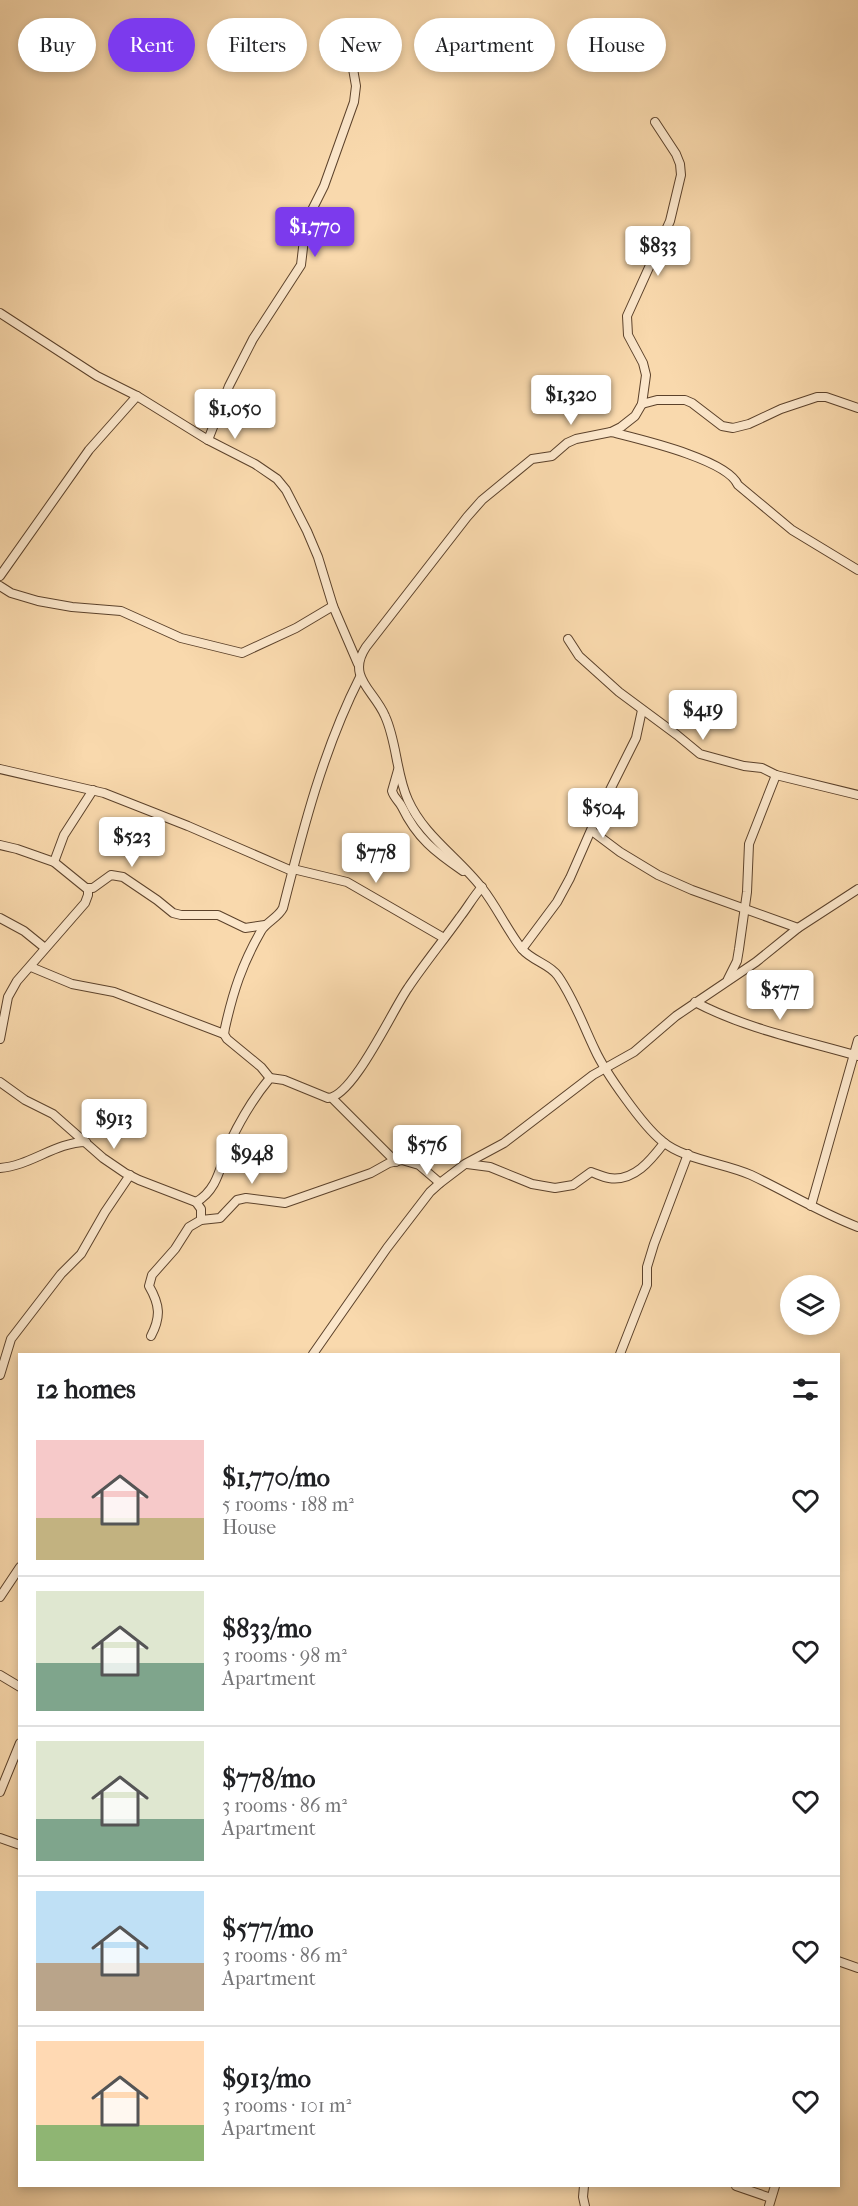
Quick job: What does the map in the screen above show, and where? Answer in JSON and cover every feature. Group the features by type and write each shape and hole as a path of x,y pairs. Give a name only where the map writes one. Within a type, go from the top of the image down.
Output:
{"street":[{"path":"208,440 229,386 253,339 301,265 306,222 324,186 354,102 356,86 354,72"},
{"path":"358,664 360,656 386,620 483,500 532,459 552,456 567,443 576,439 610,432 621,427 635,416 642,404 646,375 643,363 628,335 627,316 670,221 681,175 676,154 655,122"},
{"path":"0,313 97,376 137,396 208,440 255,464 281,484 318,557 333,606 358,664 360,677 386,718 404,792 417,818 482,887 522,950 530,958 556,974 575,1005 595,1050 650,1130 664,1143 688,1154 750,1175 834,1218 858,1227"},
{"path":"0,576 89,450 137,396"},
{"path":"642,404 657,400 685,400 722,426 733,428 817,397 858,408"},
{"path":"610,432 687,454 722,470 734,477 738,485 792,530 858,570"},
{"path":"0,586 11,593 38,601 72,607 121,611 181,638 242,653 296,628 333,606"},
{"path":"568,639 579,656 642,710 700,754 744,766 762,768 776,775 858,795"},
{"path":"224,1034 239,972 266,925 281,912 310,804 346,705 360,677"},
{"path":"522,950 557,902 573,873 636,738 642,710"},
{"path":"0,769 93,790 146,809 293,870 347,882 444,938"},
{"path":"728,979 737,961 745,910 749,844 776,775"},
{"path":"54,862 64,835 93,790"},
{"path":"592,831 648,870 692,890 798,928"},
{"path":"0,845 54,862 88,889"},
{"path":"88,889 108,877 120,876 173,913 218,915 245,928 266,925"},
{"path":"332,1098 343,1090 360,1068 407,989 482,887"},
{"path":"0,1040 8,997 17,981 85,903 88,889"},
{"path":"314,1353 387,1248 430,1192 440,1183 465,1164 504,1143 606,1067 634,1052 695,1002 756,962 798,928 858,889"},
{"path":"0,918 15,925 45,948"},
{"path":"31,967 72,984 114,992 224,1034 270,1078 284,1080 332,1098 396,1162"},
{"path":"695,1002 709,1010 766,1031 856,1055"},
{"path":"811,1206 856,1055 858,1040"},
{"path":"196,1202 207,1195 212,1188 234,1136 270,1078"},
{"path":"0,1082 25,1100 53,1114 103,1158 130,1175 196,1202 201,1209 201,1220"},
{"path":"0,1168 26,1163 76,1142 87,1142"},
{"path":"465,1164 490,1167 532,1184 555,1188 573,1185 591,1172 611,1178 630,1175 650,1162 664,1143"},
{"path":"620,1353 647,1285 647,1267 654,1244 688,1154"},
{"path":"151,1336 159,1314 156,1299 149,1286 150,1279 175,1249 189,1227 201,1220 220,1218 237,1200 246,1198 285,1203 396,1162 410,1161 440,1183"},
{"path":"0,1375 11,1339 62,1274 81,1254 130,1175"},
{"path":"0,1597 18,1570"},
{"path":"0,1675 18,1686"},
{"path":"0,1792 18,1748"},
{"path":"0,1838 18,1844"},
{"path":"840,1962 858,1968"},
{"path":"584,2187 585,2206"},
{"path":"738,2187 770,2202 775,2187"}]}
